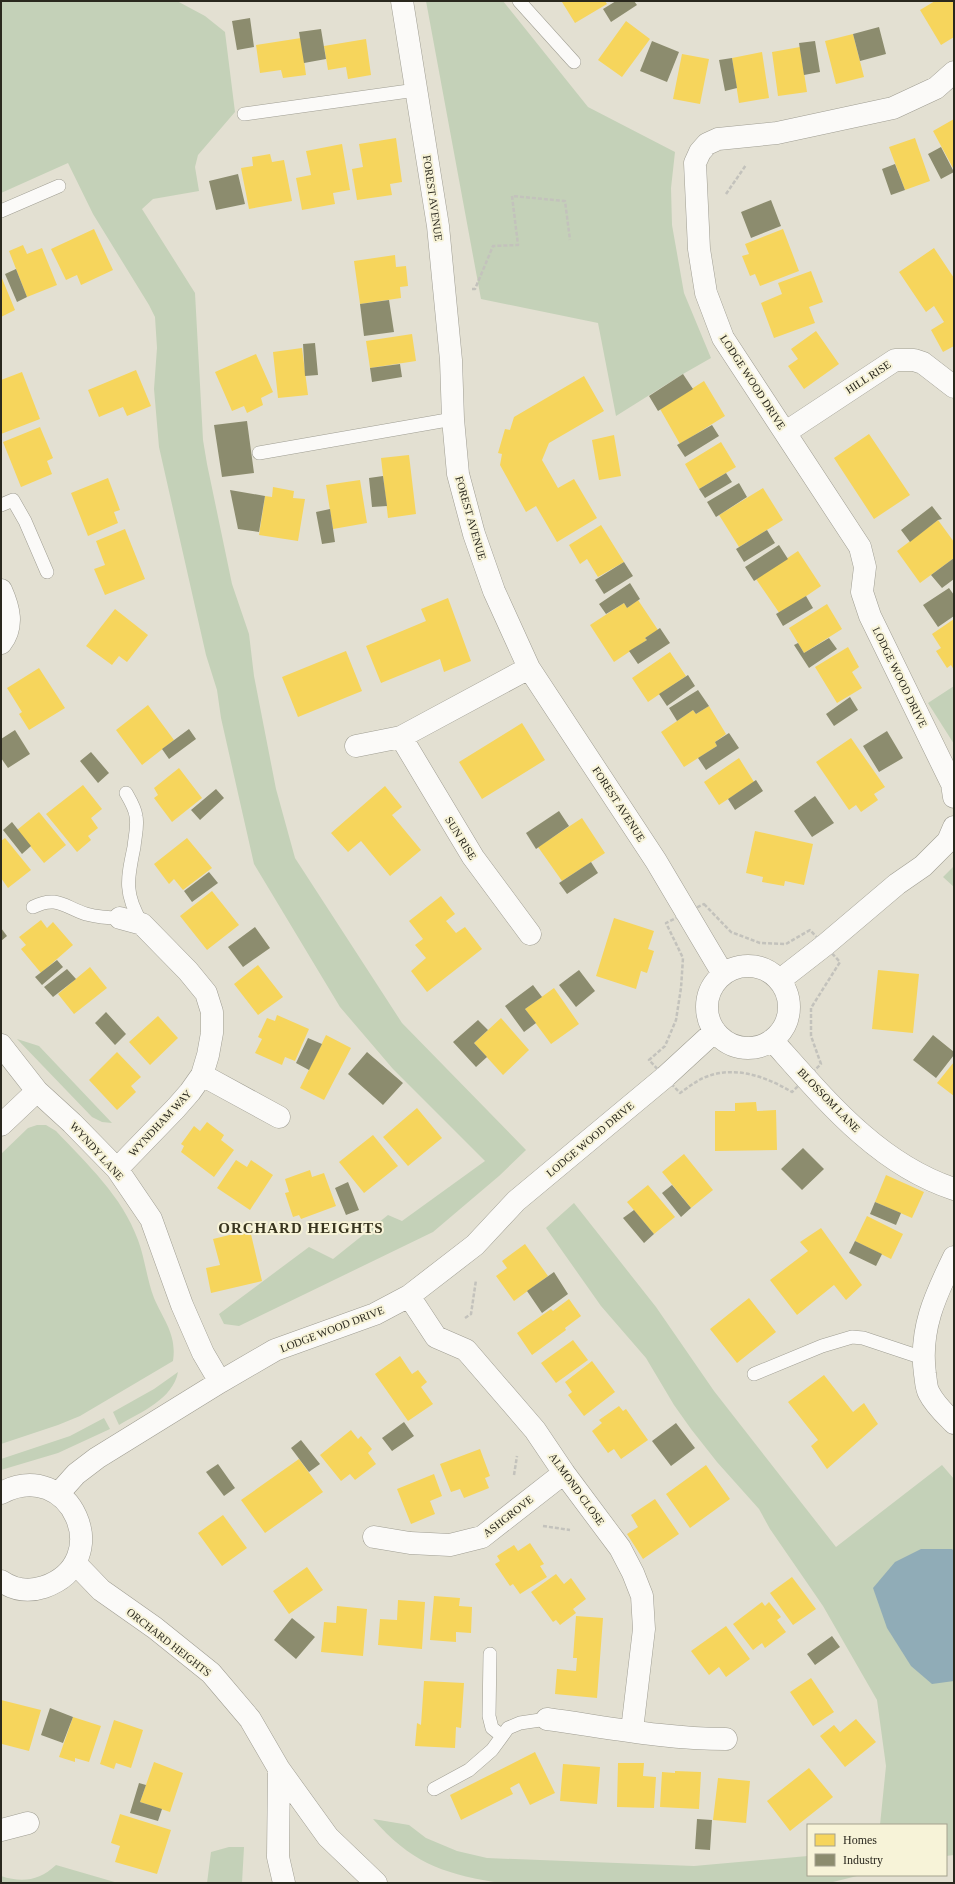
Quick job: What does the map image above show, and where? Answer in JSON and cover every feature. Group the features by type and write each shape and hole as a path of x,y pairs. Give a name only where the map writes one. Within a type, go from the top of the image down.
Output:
{"street":[{"name":"FOREST AVENUE","path":"402,1 438,226 451,360 453,419 458,474 474,534 494,591 529,668 644,842 723,974"},
{"name":"LODGE WOOD DRIVE","path":"954,72 936,88 893,108 766,134 718,139 707,144 700,152 695,163 699,249 706,294 723,338 860,547 865,567 862,592 870,616 952,784 954,797"},
{"name":"HILL RISE","path":"786,432 895,360 914,360 923,363 954,386"},
{"path":"1,590 8,606 10,622 6,636 1,643"},
{"path":"356,746 401,737 529,668"},
{"name":"SUN RISE","path":"401,737 473,857 530,934"},
{"path":"780,980 825,945 897,884 923,866 948,841 954,828"},
{"path":"120,918 142,924"},
{"name":"WYNDHAM WAY","path":"117,1169 181,1103 202,1075 212,1034 212,1012 206,993 188,971 142,924"},
{"path":"752,966 766,970 780,980 787,995 788,1011 783,1027 772,1040 755,1047 741,1047 726,1042 715,1031 707,1015 708,998 713,984 723,974 738,967 752,966"},
{"name":"LODGE WOOD DRIVE","path":"59,1493 76,1474 97,1458 275,1350 375,1314 409,1296 475,1245 516,1201 665,1077 715,1031"},
{"name":"BLOSSOM LANE","path":"772,1040 845,1120 872,1143 903,1166 938,1184 954,1189"},
{"name":"WYNDY LANE","path":"1,1044 38,1092 72,1123 117,1169 151,1219 182,1305 203,1352 220,1382"},
{"path":"202,1075 279,1117"},
{"path":"1,1125 38,1092"},
{"path":"954,1257 941,1285 925,1332 923,1358 928,1391 940,1409 954,1423"},
{"name":"ALMOND CLOSE","path":"409,1296 436,1337 466,1350 535,1430 564,1473 620,1548 633,1573 642,1596 644,1629 632,1730"},
{"name":"ASHGROVE","path":"374,1537 410,1543 450,1545 482,1537 564,1473"},
{"path":"1,1493 14,1486 38,1485 59,1493 72,1506 81,1527 81,1545 75,1564 57,1583 34,1591 10,1588 1,1581"},
{"name":"ORCHARD HEIGHTS","path":"75,1564 101,1590 155,1628 210,1673 250,1719 279,1769 328,1837 376,1883"},
{"path":"547,1719 632,1730 650,1734 726,1739"},
{"path":"279,1769 278,1857 284,1883"},
{"path":"1,1830 28,1823"}],"lane":[{"path":"519,1 574,62"},
{"path":"244,114 416,90"},
{"path":"1,211 59,186"},
{"path":"259,453 453,419"},
{"path":"1,505 13,500 25,522 47,572"},
{"path":"126,793 136,814 136,831 128,891 132,908 142,924"},
{"path":"33,907 46,901 70,906 84,913 96,916 120,918"},
{"path":"754,1374 822,1346 852,1337 863,1338 923,1358"},
{"path":"490,1654 489,1716 492,1728 502,1736"},
{"path":"434,1790 470,1770 492,1750 508,1728 520,1723 547,1719"}],"path":[{"path":"723,200 732,184 752,158 769,143 766,134"},
{"path":"444,290 475,289 493,246 518,245 512,196 565,201 570,240"},
{"path":"704,904 731,932 760,943 786,944 810,930"},
{"path":"649,1060 665,1046 676,1020 681,988 683,958 666,923"},
{"path":"821,1064 811,1036 811,1008 840,962"},
{"path":"680,1093 702,1079 724,1073 751,1074 770,1079 792,1092"},
{"path":"535,1430 521,1439 510,1492 534,1525 585,1532 599,1521"}],"green space":[{"path":"1,1 177,1 205,16 225,32 235,112 198,155 195,167 199,191 153,199 142,209 195,293 203,440 232,584 249,634 254,676 276,789 295,858 402,1023 526,1150 499,1176 433,1232 239,1326 224,1324 219,1314 309,1247 333,1259 388,1215 402,1221 485,1161 393,1069 340,1007 254,864 221,718 217,690 206,655 159,447 154,389 157,348 155,317 93,214 68,163 1,193"},
{"path":"426,1 503,1 588,107 675,152 671,188 672,225 684,293 711,358 616,416 598,323 481,299"},
{"path":"954,686 954,744 928,703"},
{"path":"954,866 954,887 943,877"},
{"path":"17,1039 39,1046 112,1123 102,1122 92,1117"},
{"path":"37,1125 46,1125 56,1131 103,1181 123,1209 138,1240 154,1298 169,1328 173,1343 173,1361 80,1416 1,1444 1,1154 28,1128"},
{"path":"574,1203 656,1307 714,1391 836,1547 942,1465 954,1479 954,1855 947,1856 947,1824 880,1824 886,1766 877,1700 823,1606 770,1529 759,1509 717,1462 691,1429 674,1405 646,1358 601,1306 546,1228"},
{"path":"178,1372 170,1390 163,1397 146,1410 119,1425 113,1412 154,1389"},
{"path":"104,1418 110,1429 58,1453 1,1470 1,1459 70,1436"},
{"path":"373,1819 409,1825 426,1838 457,1851 487,1858 694,1866 807,1856 807,1876 857,1876 829,1883 494,1882 458,1874 427,1863 413,1855"},
{"path":"229,1847 244,1847 242,1883 207,1883 211,1852"},
{"path":"56,1865 118,1883 1,1883 1,1876 23,1880 30,1879 43,1874"}],"water":[{"path":"921,1549 952,1549 954,1551 954,1681 932,1684 911,1666 887,1628 873,1588 895,1562"}],"building: Homes":[{"path":"605,1 607,4 575,23 562,2"},
{"path":"935,1 954,1 954,37 941,45 920,10"},
{"path":"626,21 650,39 622,77 598,60"},
{"path":"853,34 864,77 836,84 825,41"},
{"path":"301,38 306,75 283,78 281,70 260,73 256,45"},
{"path":"366,39 371,75 348,79 346,67 328,70 324,46"},
{"path":"800,47 807,92 778,96 772,52"},
{"path":"762,52 769,98 739,103 732,58"},
{"path":"682,54 709,59 700,104 673,99"},
{"path":"954,119 954,170 933,131"},
{"path":"396,138 402,182 390,184 392,195 357,200 352,169 363,167 359,144"},
{"path":"915,138 930,181 905,190 889,147"},
{"path":"342,144 350,190 333,193 335,204 302,210 296,178 311,175 306,151"},
{"path":"270,154 272,162 284,160 292,201 249,209 241,168 253,166 252,157"},
{"path":"94,229 113,270 81,285 77,275 66,280 51,249"},
{"path":"783,229 799,271 760,286 755,274 750,276 742,256 749,254 745,244"},
{"path":"23,245 27,254 42,248 57,285 27,297 9,251"},
{"path":"934,248 954,278 954,346 943,352 931,330 944,322 934,306 926,312 899,272"},
{"path":"395,255 396,267 406,266 408,286 400,287 401,298 360,304 354,261"},
{"path":"811,271 823,302 809,307 815,323 774,338 761,303 782,294 778,283"},
{"path":"1,276 15,310 1,317"},
{"path":"816,331 839,364 804,389 788,366 798,359 791,349"},
{"path":"412,334 416,361 370,368 366,341"},
{"path":"302,348 308,395 278,398 273,352"},
{"path":"256,354 273,392 261,398 263,405 247,413 244,406 232,411 215,372"},
{"path":"136,370 151,406 127,416 123,407 99,417 88,390"},
{"path":"22,372 40,419 1,434 1,380"},
{"path":"584,376 604,411 549,443 542,460 558,488 574,479 597,518 557,542 536,506 526,512 500,465 502,454 498,453 505,429 510,430 514,417"},
{"path":"704,381 725,416 680,444 660,409"},
{"path":"40,427 53,458 47,461 52,474 21,487 3,442"},
{"path":"869,434 910,495 874,519 834,458"},
{"path":"614,435 621,476 599,480 592,440"},
{"path":"721,442 736,467 699,489 685,464"},
{"path":"409,455 416,514 388,518 381,458"},
{"path":"108,478 120,510 114,512 118,523 88,536 71,493"},
{"path":"360,480 367,523 333,529 326,485"},
{"path":"273,487 294,491 293,498 305,499 298,541 259,535 265,496 272,497"},
{"path":"763,488 783,520 739,547 719,515"},
{"path":"938,520 954,542 954,558 920,583 897,551"},
{"path":"601,525 624,562 598,577 587,559 580,564 569,545"},
{"path":"125,529 145,579 105,595 94,569 105,565 96,541"},
{"path":"798,551 821,586 780,614 756,579"},
{"path":"448,598 471,661 444,672 440,659 381,683 366,646 426,621 421,609"},
{"path":"638,600 658,630 645,638 647,640 614,662 590,625 624,603 627,608"},
{"path":"827,604 842,629 804,653 789,628"},
{"path":"115,609 148,635 127,662 119,656 112,665 86,646"},
{"path":"954,619 954,670 951,665 947,668 936,651 941,648 932,634"},
{"path":"848,647 859,667 852,672 862,688 837,703 815,667"},
{"path":"346,651 362,691 298,717 282,677"},
{"path":"670,652 686,676 648,702 632,678"},
{"path":"39,668 65,708 29,730 19,714 22,712 7,688"},
{"path":"148,705 174,740 142,765 116,730"},
{"path":"709,706 726,734 715,742 717,746 684,767 661,732 693,710 696,714"},
{"path":"522,723 545,760 482,799 459,762"},
{"path":"851,738 885,787 874,794 878,800 861,812 856,805 849,810 816,762"},
{"path":"739,758 754,782 719,805 704,782"},
{"path":"179,768 202,798 172,822 154,798 158,795 154,788"},
{"path":"83,785 102,809 91,818 98,828 88,836 91,840 77,852 46,814"},
{"path":"385,786 402,807 392,815 421,850 390,876 361,841 348,852 331,833"},
{"path":"39,812 66,845 44,863 17,830"},
{"path":"582,818 605,853 562,881 538,847"},
{"path":"755,831 813,844 804,885 785,881 784,886 762,882 763,877 746,873"},
{"path":"5,838 31,870 8,888 1,878 1,841"},
{"path":"187,838 212,868 183,890 174,879 169,884 154,864"},
{"path":"212,891 239,925 207,950 180,916"},
{"path":"441,896 455,914 446,921 456,933 465,927 482,949 427,992 411,971 426,958 415,945 423,939 409,921"},
{"path":"614,918 654,931 648,949 654,951 647,973 641,971 636,989 596,976"},
{"path":"41,920 47,928 53,922 73,945 41,973 21,949 26,945 19,937"},
{"path":"258,965 283,997 258,1015 234,984"},
{"path":"90,967 107,988 74,1014 58,994"},
{"path":"878,970 919,974 913,1033 872,1029"},
{"path":"554,988 579,1024 551,1044 525,1009"},
{"path":"277,1015 309,1029 295,1061 285,1057 282,1065 255,1053 262,1039 258,1037 267,1018 275,1021"},
{"path":"158,1016 178,1038 150,1065 129,1042"},
{"path":"501,1018 529,1050 503,1075 474,1043"},
{"path":"326,1035 351,1048 324,1100 300,1088"},
{"path":"117,1052 141,1077 131,1086 136,1092 117,1110 89,1080"},
{"path":"954,1062 954,1096 937,1083"},
{"path":"756,1102 757,1111 776,1110 777,1150 715,1151 715,1111 735,1111 735,1103"},
{"path":"417,1108 442,1138 408,1166 383,1137"},
{"path":"207,1122 224,1135 221,1140 234,1150 214,1177 181,1152 184,1146 181,1144 194,1126 200,1131"},
{"path":"373,1135 398,1166 364,1193 339,1162"},
{"path":"684,1154 713,1190 691,1208 662,1172"},
{"path":"236,1160 247,1167 251,1160 273,1175 250,1210 217,1188"},
{"path":"310,1170 312,1177 324,1173 336,1206 301,1219 299,1215 293,1217 285,1193 289,1192 285,1179"},
{"path":"886,1175 924,1192 912,1218 875,1202"},
{"path":"648,1185 675,1217 654,1234 627,1202"},
{"path":"867,1216 903,1234 891,1259 855,1241"},
{"path":"821,1228 862,1285 846,1300 834,1285 797,1315 770,1280 808,1251 800,1242"},
{"path":"250,1230 262,1281 211,1293 206,1268 220,1265 213,1239"},
{"path":"525,1244 548,1276 514,1301 496,1276 507,1268 502,1261"},
{"path":"749,1298 776,1332 737,1363 710,1329"},
{"path":"569,1299 581,1316 565,1328 566,1330 532,1355 517,1333 551,1309 553,1311"},
{"path":"573,1340 588,1360 556,1383 541,1363"},
{"path":"400,1356 412,1374 418,1370 427,1382 421,1387 433,1404 408,1421 375,1374"},
{"path":"592,1361 615,1392 584,1416 568,1395 572,1392 565,1382"},
{"path":"824,1375 853,1412 864,1403 878,1424 827,1469 811,1446 818,1440 788,1402"},
{"path":"619,1406 623,1411 626,1409 648,1440 621,1459 614,1449 608,1453 592,1431 602,1423 599,1420"},
{"path":"351,1430 358,1439 361,1436 372,1449 368,1453 376,1464 355,1480 350,1474 341,1481 320,1455"},
{"path":"480,1449 490,1476 485,1478 489,1488 464,1498 460,1489 451,1492 440,1464"},
{"path":"299,1459 323,1492 265,1533 241,1500"},
{"path":"706,1465 730,1499 690,1528 666,1494"},
{"path":"434,1474 442,1496 430,1501 435,1514 411,1524 397,1489"},
{"path":"655,1499 679,1534 643,1559 627,1534 638,1527 631,1515"},
{"path":"223,1515 247,1548 222,1566 198,1533"},
{"path":"530,1543 544,1564 540,1566 547,1577 520,1594 513,1584 510,1586 495,1564 500,1561 497,1556 514,1545 518,1551"},
{"path":"307,1567 323,1590 289,1614 273,1591"},
{"path":"556,1574 564,1584 571,1578 586,1599 573,1609 576,1613 560,1625 556,1620 553,1622 531,1592"},
{"path":"792,1577 816,1609 793,1625 770,1593"},
{"path":"434,1596 460,1598 459,1606 472,1607 471,1633 456,1632 456,1642 430,1640"},
{"path":"398,1600 425,1602 422,1649 378,1645 380,1619 397,1620"},
{"path":"762,1602 765,1606 769,1602 781,1617 777,1620 786,1632 765,1648 762,1643 753,1650 733,1624"},
{"path":"337,1606 367,1609 363,1656 321,1652 324,1622 336,1623"},
{"path":"576,1616 603,1618 597,1698 555,1694 557,1669 576,1671 577,1658 573,1658"},
{"path":"726,1626 750,1659 726,1677 719,1667 709,1675 691,1651"},
{"path":"811,1678 834,1712 813,1726 790,1692"},
{"path":"424,1681 464,1683 461,1728 456,1727 455,1748 415,1746 417,1723 421,1725"},
{"path":"1,1700 41,1710 29,1751 2,1744"},
{"path":"73,1717 101,1726 89,1762 75,1758 75,1762 59,1757"},
{"path":"856,1719 876,1742 845,1767 820,1736 834,1725 840,1732"},
{"path":"114,1720 143,1730 131,1768 116,1763 114,1769 100,1764"},
{"path":"535,1752 555,1793 530,1805 519,1783 510,1788 513,1794 461,1820 450,1795"},
{"path":"154,1762 183,1773 170,1812 140,1802"},
{"path":"618,1763 644,1763 643,1776 656,1777 654,1808 617,1807"},
{"path":"563,1764 600,1767 597,1804 560,1801"},
{"path":"809,1768 833,1797 790,1831 767,1801"},
{"path":"675,1771 701,1772 699,1809 660,1807 662,1772 675,1773"},
{"path":"718,1778 750,1781 746,1823 713,1820"},
{"path":"120,1814 171,1830 157,1874 115,1862 120,1846 111,1843"}],"building: Industry":[{"path":"616,1 634,1 637,5 611,22 603,9"},
{"path":"250,18 254,47 237,50 232,21"},
{"path":"879,27 886,54 860,61 853,34"},
{"path":"321,29 326,59 304,63 299,32"},
{"path":"652,41 679,52 667,82 640,71"},
{"path":"815,41 820,72 804,75 799,43"},
{"path":"732,58 737,88 725,91 719,60"},
{"path":"941,147 954,172 941,179 928,154"},
{"path":"895,164 905,190 891,195 882,169"},
{"path":"238,174 245,204 216,210 209,181"},
{"path":"771,200 781,226 751,238 741,212"},
{"path":"16,269 27,297 17,302 5,274"},
{"path":"389,300 394,332 364,336 360,304"},
{"path":"315,343 318,375 305,376 303,344"},
{"path":"400,364 402,377 372,382 370,368"},
{"path":"683,374 693,389 658,411 649,396"},
{"path":"247,421 254,473 222,477 214,425"},
{"path":"712,425 719,436 685,457 677,445"},
{"path":"726,473 732,482 705,498 699,489"},
{"path":"383,476 387,506 372,507 369,478"},
{"path":"739,483 747,497 716,517 707,502"},
{"path":"230,490 265,496 259,532 238,529"},
{"path":"932,506 942,519 938,520 910,542 901,530"},
{"path":"330,509 335,542 322,544 316,512"},
{"path":"767,530 775,543 744,562 736,549"},
{"path":"779,545 788,559 754,581 745,567"},
{"path":"954,558 954,579 942,588 931,575"},
{"path":"624,562 633,576 604,594 595,580"},
{"path":"630,583 640,599 627,608 624,603 606,614 599,604"},
{"path":"949,588 954,595 954,616 938,627 923,605"},
{"path":"806,596 813,608 783,626 776,614"},
{"path":"660,628 670,643 638,664 629,651 647,640 645,638"},
{"path":"829,638 837,649 809,668 794,645 798,643 804,653"},
{"path":"688,675 695,686 667,706 659,694"},
{"path":"698,690 709,706 696,714 693,710 677,721 669,708"},
{"path":"850,697 858,710 834,726 826,714"},
{"path":"189,729 196,739 169,759 162,749"},
{"path":"15,730 30,754 8,768 1,758 1,739"},
{"path":"887,731 903,758 879,772 863,746"},
{"path":"729,733 739,748 706,770 698,758 717,746 715,742"},
{"path":"91,752 109,773 98,783 80,761"},
{"path":"756,780 763,791 735,810 728,799"},
{"path":"216,789 224,798 200,820 191,810"},
{"path":"815,796 834,823 812,837 794,811"},
{"path":"559,811 569,826 536,849 526,833"},
{"path":"12,822 31,846 22,854 3,830"},
{"path":"591,862 598,873 567,894 559,883"},
{"path":"209,872 218,883 192,902 184,891"},
{"path":"255,927 270,948 243,967 228,947"},
{"path":"1,928 7,936 1,941"},
{"path":"57,960 63,967 42,985 35,977"},
{"path":"67,969 76,979 53,997 44,987"},
{"path":"579,970 595,991 576,1007 559,985"},
{"path":"533,985 542,997 525,1009 536,1023 524,1032 505,1006"},
{"path":"106,1012 126,1034 115,1045 95,1023"},
{"path":"478,1020 488,1030 474,1043 487,1057 476,1067 453,1042"},
{"path":"933,1035 954,1052 954,1055 936,1078 913,1060"},
{"path":"308,1038 322,1044 309,1070 296,1063"},
{"path":"367,1052 403,1083 383,1105 348,1074"},
{"path":"803,1148 824,1169 802,1190 781,1169"},
{"path":"348,1182 359,1210 346,1215 335,1188"},
{"path":"672,1185 691,1208 681,1217 662,1193"},
{"path":"875,1202 901,1213 896,1225 870,1214"},
{"path":"634,1210 654,1234 644,1243 623,1218"},
{"path":"855,1241 882,1254 876,1266 849,1253"},
{"path":"554,1272 568,1294 542,1313 527,1291"},
{"path":"404,1422 414,1436 392,1451 382,1438"},
{"path":"676,1423 695,1448 671,1466 652,1441"},
{"path":"301,1440 320,1464 309,1472 291,1448"},
{"path":"218,1464 235,1488 224,1496 206,1472"},
{"path":"292,1618 315,1637 296,1659 274,1640"},
{"path":"832,1636 840,1647 815,1665 807,1654"},
{"path":"50,1708 73,1717 63,1743 41,1735"},
{"path":"139,1783 146,1785 140,1802 162,1809 158,1821 130,1813"},
{"path":"697,1819 712,1820 710,1850 695,1849"}],"district":[{"name":"ORCHARD HEIGHTS","path":"301,1228"}]}
